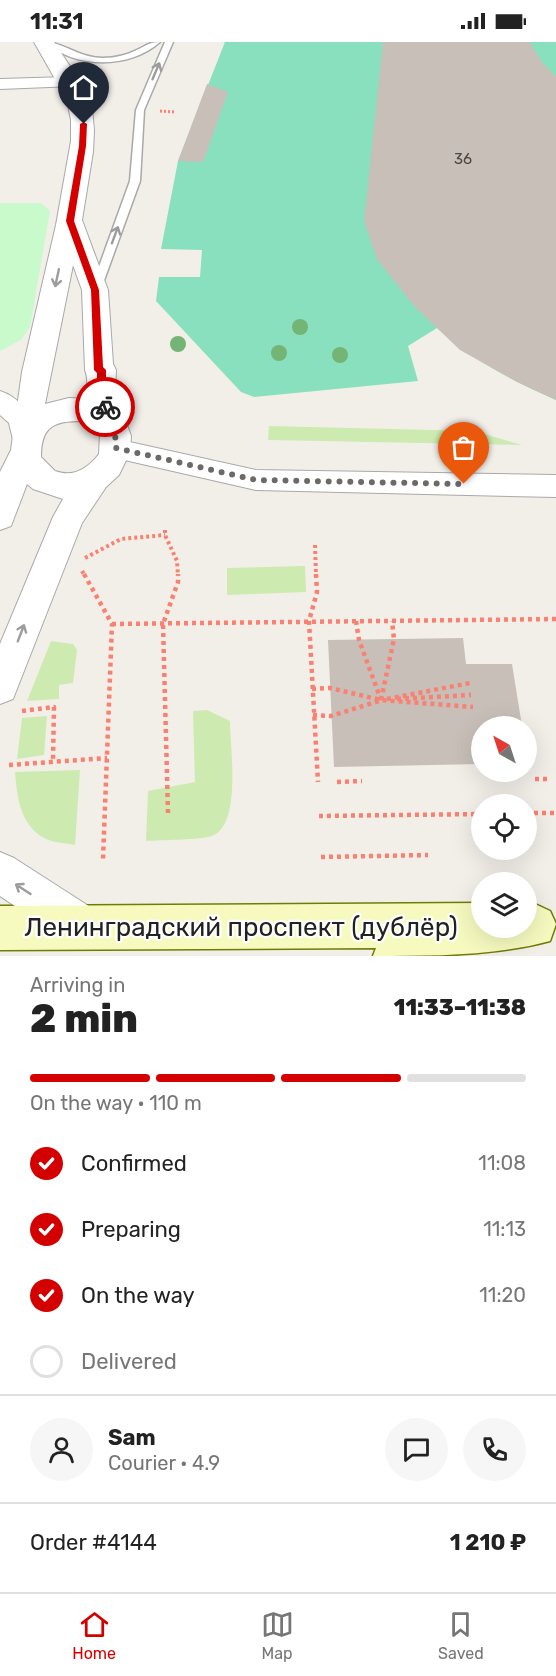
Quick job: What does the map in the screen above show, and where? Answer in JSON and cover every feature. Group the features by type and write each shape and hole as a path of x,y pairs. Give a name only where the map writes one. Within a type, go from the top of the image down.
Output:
{"main road":[{"name":"Ленинградский проспект (дублёр)","path":"0,928 471,925"},
{"path":"395,956 539,926"}],"street":[{"path":"0,516 24,443 70,221 82,146 84,124 77,96 44,42"},
{"path":"0,84 68,82"},
{"path":"9,700 69,517 94,478 109,464 114,437 102,391 102,370 99,370 95,290 70,221"},
{"path":"0,400 20,419 29,475 45,485 65,488 94,478"},
{"path":"24,443 43,417 72,409 91,411 106,420 114,437 256,480 556,486"},
{"path":"0,872 83,927"}],"lane":[{"path":"49,42 69,55 94,61 124,58 156,42"},
{"path":"95,290 135,181 140,110 169,42"}],"path":[{"path":"103,859 112,624 77,563 120,539 165,532 177,561 178,582 163,624 168,813"},
{"path":"315,545 317,592 309,621 318,782"},
{"path":"112,624 556,619"},
{"path":"356,621 359,640 381,700"},
{"path":"381,700 394,639 392,621"},
{"path":"313,715 331,716 381,700 470,683"},
{"path":"312,688 330,688 381,700 473,706"},
{"path":"381,700 471,695"},
{"path":"9,700 54,707 53,761"},
{"path":"9,765 107,758"},
{"path":"537,779 551,779"},
{"path":"337,782 362,781"},
{"path":"537,813 556,813"},
{"path":"319,816 471,814"},
{"path":"321,857 428,855"}],"green space":[{"path":"225,42 556,42 556,400 494,369 450,340 437,328 408,346 418,381 254,397 241,392 156,301 159,277 200,277 202,250 161,249 178,161"},
{"path":"0,203 41,203 50,211 30,327 21,340 0,351"},
{"path":"269,426 474,431 522,445 268,440"},
{"path":"305,566 306,592 227,595 227,568"},
{"path":"51,641 73,644 77,650 73,683 59,685 59,699 27,701"},
{"path":"207,710 230,721 232,784 227,817 221,829 212,836 146,841 148,791 195,782 193,711"},
{"path":"47,716 44,755 17,759 22,718"},
{"path":"80,770 75,845 46,839 30,827 25,819 19,801 15,772"}],"building":[{"path":"383,42 530,42 541,61 556,77 556,400 517,382 460,350 414,306 377,259 364,221"},
{"path":"207,84 228,92 203,162 178,161"},
{"path":"463,638 466,664 512,664 520,716 471,716 471,764 334,767 328,640"}],"way so far":[{"path":"105,407 117,440 116,448 256,480 464,484"}],"route":[{"path":"84,124 70,221 95,290 99,370 102,370 105,407"}]}
